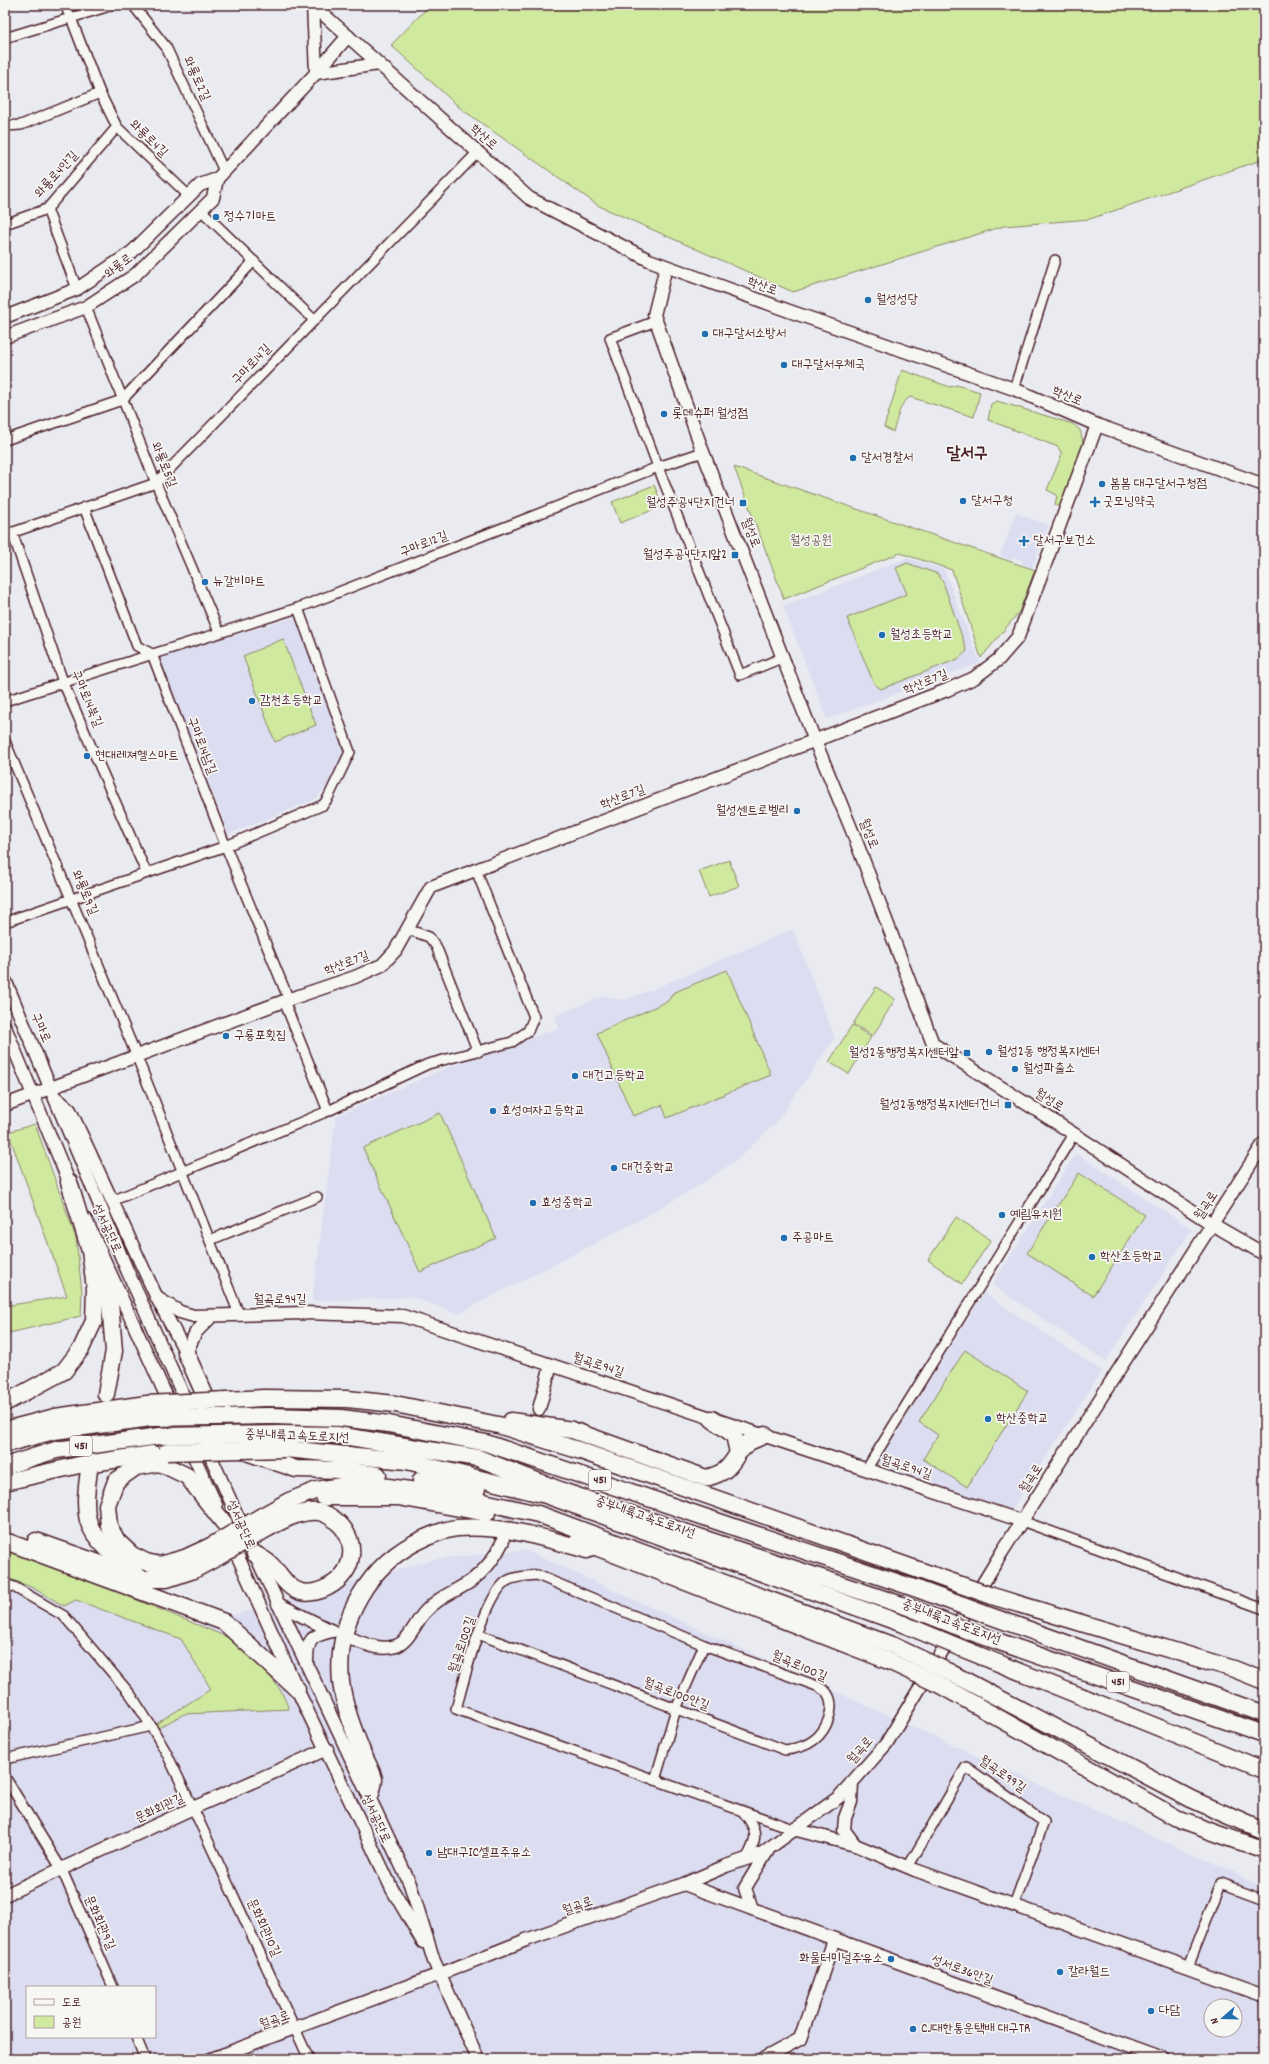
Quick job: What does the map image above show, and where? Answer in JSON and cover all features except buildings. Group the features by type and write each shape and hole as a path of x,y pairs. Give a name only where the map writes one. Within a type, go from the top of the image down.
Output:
{"highway":[{"path":"69,1182 90,1251 109,1291 114,1351 106,1394"},
{"path":"5,1403 64,1371 81,1350 94,1321 95,1288 90,1251"},
{"path":"186,1353 212,1411 233,1439 249,1453 296,1469 342,1470 464,1485 543,1505 652,1557"},
{"path":"5,1430 55,1417 149,1411 264,1398 347,1399 395,1404 572,1430 706,1478 722,1473 732,1464 738,1453 749,1442 765,1435"},
{"path":"395,1404 498,1425 581,1451 992,1596 1234,1670 1264,1681"},
{"name":"중부내륙고속도로지선","path":"5,1444 54,1431 149,1411 341,1418 390,1424 486,1443 920,1590 1264,1714"},
{"path":"712,1419 734,1435 738,1453"},
{"name":"중부내륙고속도로지선","path":"5,1466 56,1450 160,1436 283,1442 337,1435 478,1458 565,1492 911,1608 971,1632 1264,1734"},
{"path":"5,1482 79,1465 167,1452 283,1442 407,1461 546,1495 902,1624 1264,1770"},
{"path":"215,1551 160,1565 146,1562 132,1555 117,1541 109,1526 107,1505 116,1481 136,1467 160,1463 187,1476 224,1524"},
{"path":"89,1470 86,1496 88,1521 100,1541 120,1560 144,1573 166,1572 192,1566 215,1551 290,1509 325,1497 398,1497 535,1523 628,1561 890,1653 949,1672 1191,1799 1264,1831"},
{"path":"267,1522 289,1501 317,1490 359,1483 461,1497 538,1514 652,1557 890,1653 940,1685 1182,1821 1264,1850"},
{"path":"255,1554 271,1565 280,1577 292,1588 302,1592 323,1590 329,1587 343,1577 349,1568 351,1547 348,1534 341,1525 331,1517 319,1512 267,1522"},
{"path":"370,1797 374,1780 352,1724 341,1682 340,1648 349,1617 359,1595 389,1560 411,1544 432,1534 455,1528 491,1527 519,1531 628,1561"},
{"path":"5,1535 22,1536 144,1579 167,1578 194,1570 215,1551"},
{"path":"5,1541 224,1622 297,1689"}],"main road":[{"name":"학산로","path":"313,5 529,198 649,260 1014,389 1097,425 1264,485"},
{"path":"313,5 316,73 379,64"},
{"name":"와룡로","path":"5,317 77,289 132,252 200,184 220,175 316,73 348,36"},
{"name":"와룡로","path":"5,337 86,307 135,275 213,198 220,175"},
{"name":"월성로","path":"666,267 654,315 656,321 703,452 784,657 815,741 853,832 896,950 933,1044 1212,1224 1264,1254"},
{"name":"학산로7길","path":"5,1105 32,1094 52,1091 137,1057 286,1001 355,977 382,965 395,951 431,887 815,741 947,690 974,678 998,660 1018,636 1097,425"},
{"name":"구마로","path":"5,980 52,1091"},
{"path":"5,1027 32,1094"},
{"path":"52,1091 70,1110 157,1298 186,1353"},
{"name":"성서공단로","path":"52,1091 177,1385 410,1884 434,1961"},
{"name":"성서공단로","path":"32,1094 69,1182 131,1316 297,1689 327,1749 392,1889 434,1961 478,2059"},
{"name":"월곡로","path":"211,2059 295,2029 526,1940 684,1884 761,1854 793,1829 839,1797 886,1744 1022,1521 1264,1143"},
{"name":"월곡로94길","path":"157,1298 180,1312 194,1316 239,1314 403,1316 1022,1521"},
{"path":"186,1353 196,1332 212,1316"},
{"path":"539,1409 551,1365"},
{"path":"351,1639 381,1648 397,1646 409,1635 425,1612 439,1598 470,1581 486,1569 495,1558 503,1541"},
{"path":"278,1604 332,1631 315,1635 310,1641 307,1649 307,1666"},
{"name":"문화회관길","path":"5,1895 62,1870 193,1808 327,1749"},
{"path":"852,1782 851,1802 845,1818 844,1830 855,1845"},
{"path":"793,1829 855,1845 908,1867 1264,1994"},
{"path":"752,1909 745,1888 769,1848"},
{"name":"성서로36안길","path":"684,1884 1163,2059"},
{"path":"763,2059 800,2039 834,1940"}],"street":[{"name":"와룡로4길","path":"65,5 72,18 100,93 118,127 189,196"},
{"path":"5,38 113,5"},
{"name":"와룡로2길","path":"133,5 166,47 220,175"},
{"path":"5,126 21,125 100,93"},
{"name":"와룡로4안길","path":"5,224 47,209 118,127"},
{"name":"구마로14길","path":"9,533 156,483 478,152"},
{"path":"47,209 77,289"},
{"path":"201,210 314,320"},
{"path":"1014,389 1055,260"},
{"path":"5,440 122,400 254,261"},
{"name":"와룡로5길","path":"86,307 122,400 219,632"},
{"path":"656,321 610,338 658,467 740,675 784,657"},
{"name":"구마로12길","path":"5,701 298,608 658,467 703,452"},
{"path":"84,507 137,646 152,654"},
{"name":"구마로14북길","path":"9,533 63,682 146,872"},
{"path":"5,922 146,872 226,846 323,805 328,798 350,752 298,608"},
{"name":"구마로14남길","path":"152,654 328,1111"},
{"name":"와룡로9길","path":"5,741 72,898 137,1057 239,1314"},
{"path":"112,1201 328,1111 428,1064 512,1042 528,1031 534,1017 476,870"},
{"path":"407,929 429,937 436,946 478,1052"},
{"path":"866,1470 1074,1134"},
{"path":"210,1240 318,1197"},
{"path":"1022,1521 1264,1609"},
{"name":"월곡로100길","path":"793,1829 456,1709 478,1634 498,1590 508,1581 520,1577 537,1575 704,1646 817,1686 827,1693"},
{"name":"문화회관10길","path":"5,1584 14,1587 64,1616 131,1695 151,1726 166,1752 193,1808 309,2059"},
{"name":"월곡로100안길","path":"478,1634 785,1750 799,1748 814,1740 823,1730 830,1713 831,1704 827,1693"},
{"path":"655,1780 676,1709 704,1646"},
{"path":"5,1759 151,1726"},
{"name":"월곡로99길","path":"908,1867 966,1767 1044,1822 1014,1905"},
{"name":"문화회관9길","path":"5,1777 62,1870 113,1986"},
{"path":"743,1812 754,1825 755,1843 746,1859"},
{"path":"1188,1967 1221,1883 1264,1899"},
{"path":"136,2038 145,2059"}],"shaded area":[{"name":"달서구보건소","path":"1016,513 1048,525 1032,568 1022,564 1023,560 1013,557 1012,560 1000,556"},
{"name":"월성초등학교","path":"907,558 944,569 980,663 827,719 783,606"},
{"name":"감천초등학교","path":"295,617 346,745 343,761 335,776 316,799 229,834 158,658"},
{"path":"793,929 835,1038 775,1124 739,1158 700,1185 636,1222 458,1314 412,1297 312,1301 336,1116 449,1067 559,1028 555,1016 603,996 624,1000 651,990"},
{"name":"학산초등학교","path":"1076,1153 1192,1229 1106,1361 992,1285"},
{"name":"학산중학교","path":"984,1293 1102,1371 1012,1509 876,1466"},
{"path":"525,1550 1264,1887 1264,2059 5,2059 5,1559 190,1627 435,1559"}],"green space":[{"path":"430,5 1264,5 1264,159 1090,219 1004,226 793,292 599,206 460,108 391,45"},
{"path":"902,370 950,387 957,385 980,392 974,417 910,397 903,403 893,432 884,427"},
{"path":"997,401 1073,424 1080,430 1084,446 1063,509 1055,505 1057,495 1047,490 1062,454 1058,447 988,420 991,404"},
{"name":"월성공원","path":"734,467 1035,570 1019,612 981,658 952,570 900,553 784,599"},
{"path":"654,485 663,506 620,523 612,502"},
{"path":"907,563 938,574 943,582 967,651 958,659 881,689 874,684 847,618 907,594 896,568"},
{"path":"283,639 316,725 275,742 243,656"},
{"path":"729,860 739,886 709,897 699,871"},
{"path":"727,970 771,1075 667,1118 662,1105 633,1116 597,1033 668,1001 673,993"},
{"path":"876,987 895,999 873,1036 853,1024"},
{"path":"852,1025 871,1037 849,1074 829,1062"},
{"path":"440,1113 496,1238 420,1272 363,1148"},
{"path":"35,1124 76,1238 82,1292 81,1316 5,1334 5,1306 67,1296 8,1132"},
{"path":"1079,1173 1145,1215 1093,1296 1027,1253"},
{"path":"956,1217 991,1240 962,1284 928,1260"},
{"path":"965,1350 1028,1391 967,1487 923,1459 938,1435 919,1422"},
{"path":"5,1551 42,1561 227,1637 257,1658 281,1691 289,1709 184,1714 158,1728 156,1724 211,1689 181,1639 76,1600 64,1606 33,1588 5,1577"}],"tunnel":[{"path":"89,1470 106,1394"},
{"path":"504,1537 539,1409"}],"place":[{"name":"정수기마트","path":"216,217"},
{"name":"월성성당","path":"868,300"},
{"name":"대구달서소방서","path":"705,334"},
{"name":"대구달서우체국","path":"784,365"},
{"name":"롯데슈퍼 월성점","path":"664,414"},
{"name":"달서경찰서","path":"853,458"},
{"name":"봄봄 대구달서구청점","path":"1102,484"},
{"name":"달서구청","path":"963,501"},
{"name":"굿모닝약국","path":"1095,502"},
{"name":"월성주공4단지건너","path":"743,503"},
{"name":"달서구보건소","path":"1024,541"},
{"name":"월성주공4단지앞2","path":"735,555"},
{"name":"뉴갈비마트","path":"205,582"},
{"name":"월성초등학교","path":"882,635"},
{"name":"감천초등학교","path":"252,701"},
{"name":"현대레져헬스마트","path":"87,756"},
{"name":"월성센트로벨리","path":"797,811"},
{"name":"구룡포횟집","path":"226,1036"},
{"name":"월성2동 행정복지센터","path":"989,1052"},
{"name":"월성2동행정복지센터앞","path":"967,1053"},
{"name":"월성파출소","path":"1015,1069"},
{"name":"대건고등학교","path":"575,1076"},
{"name":"월성2동행정복지센터건너","path":"1008,1105"},
{"name":"효성여자고등학교","path":"493,1111"},
{"name":"대건중학교","path":"614,1168"},
{"name":"효성중학교","path":"533,1203"},
{"name":"예림유치원","path":"1002,1215"},
{"name":"주공마트","path":"784,1238"},
{"name":"학산초등학교","path":"1092,1257"},
{"name":"학산중학교","path":"988,1419"},
{"name":"남대구IC셀프주유소","path":"429,1853"},
{"name":"화물터미널주유소","path":"891,1959"},
{"name":"칼라월드","path":"1060,1972"},
{"name":"다담","path":"1151,2011"},
{"name":"CJ대한통운택배 대구TR","path":"913,2029"}],"district":[{"name":"달서구","path":"967,455"}]}
